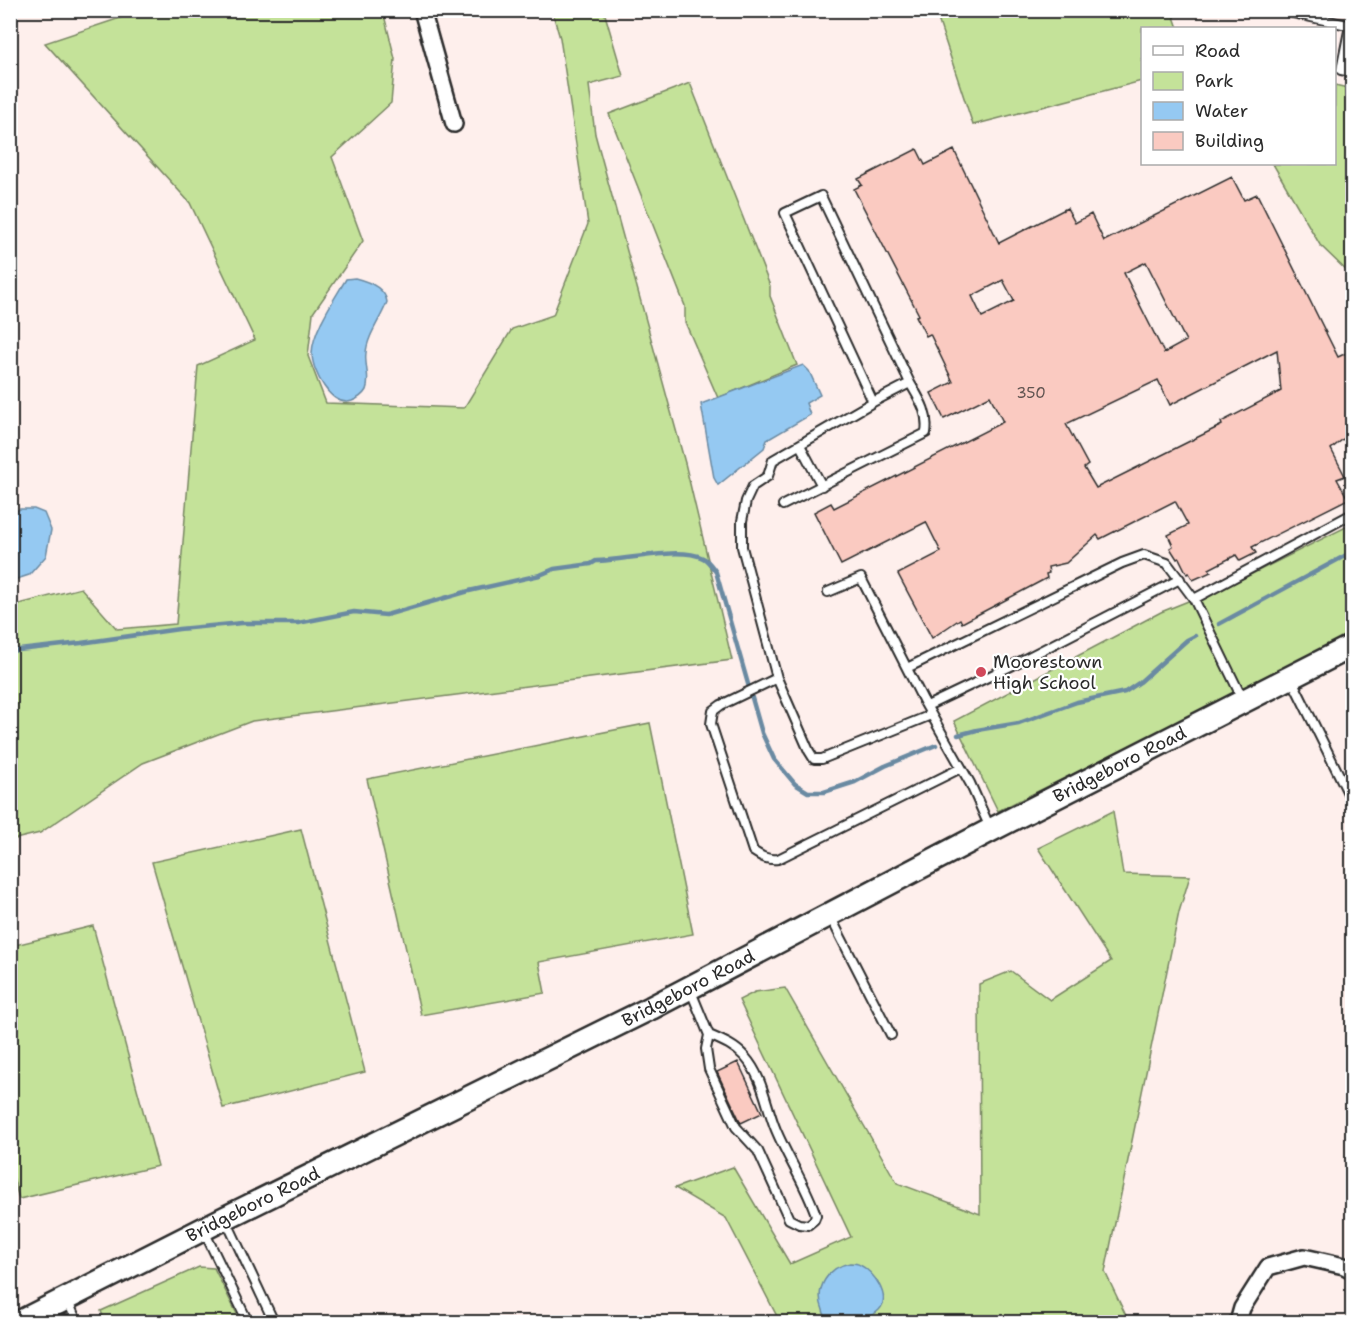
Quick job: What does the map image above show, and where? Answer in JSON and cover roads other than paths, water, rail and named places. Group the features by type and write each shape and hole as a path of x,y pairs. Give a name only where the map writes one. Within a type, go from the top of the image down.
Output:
{"main road":[{"name":"Bridgeboro Road","path":"20,1323 73,1312 225,1218 689,988 991,830 1353,646"}],"street":[{"path":"422,10 454,124"},
{"path":"1238,1323 1242,1308 1268,1267 1304,1257 1353,1270"}],"lane":[{"path":"1279,10 1351,26 1341,70 1353,72"},
{"path":"783,505 926,433 928,420 926,411 910,383 821,196 785,213 873,402"},
{"path":"910,383 773,460 768,476 753,486 746,501 742,521 742,547 777,678 814,759 822,759 931,715"},
{"path":"800,445 822,486"},
{"path":"1194,599 1353,514"},
{"path":"907,668 1122,563 1144,555 1167,563 1194,599 1244,701"},
{"path":"828,592 861,578 931,715 962,768 991,830"},
{"path":"927,706 1013,665 1180,579"},
{"path":"1290,677 1353,801"},
{"path":"777,678 721,705 713,711 711,724 753,851 761,857 769,860 778,859 962,768"},
{"path":"830,914 891,1035"},
{"path":"689,988 710,1035 736,1048 752,1065 776,1129 816,1215 808,1225 789,1219 759,1151 736,1127 709,1069 706,1049 710,1035"},
{"path":"225,1218 272,1318 272,1323"},
{"path":"204,1229 248,1323"},
{"path":"59,1323 73,1312"}],"water":[{"path":"355,278 379,289 387,302 367,347 366,390 356,399 344,402 330,394 324,386 315,370 312,354 316,335 330,305 346,279"},
{"path":"803,365 809,371 820,395 806,403 810,415 767,440 764,448 718,485 714,478 701,404"},
{"path":"19,509 34,509 44,513 51,530 46,556 29,575 11,581 11,517"},
{"path":"856,1263 865,1268 875,1278 882,1292 882,1305 876,1313 869,1316 833,1321 823,1312 820,1294 822,1287 829,1274 842,1265"}],"waterway":[{"path":"1219,624 1352,552"},
{"path":"10,651 179,629 242,623 298,623 354,612 386,615 469,591 540,575 554,569 591,564 596,561 680,553 703,558 716,572 762,733 774,759 795,784 808,792 824,792 855,782 885,766 936,745"},
{"path":"958,735 1019,723 1077,702 1125,692 1140,682 1187,640 1195,636"}],"place":[{"name":"Moorestown High School","path":"981,672"}]}
